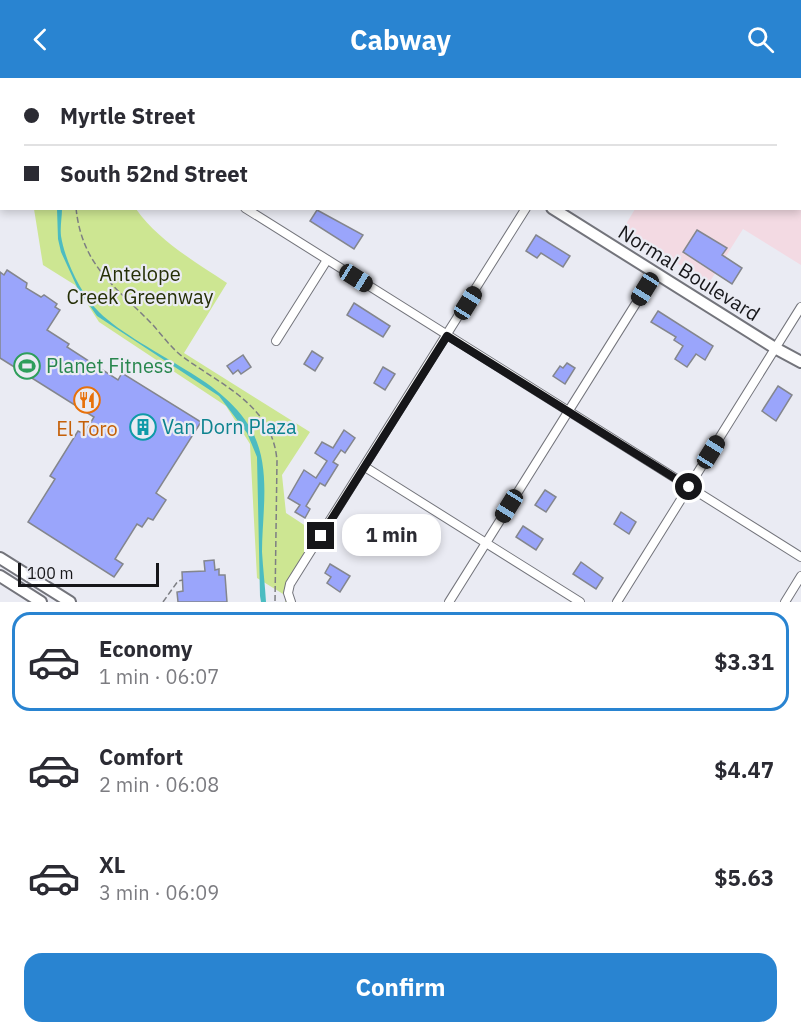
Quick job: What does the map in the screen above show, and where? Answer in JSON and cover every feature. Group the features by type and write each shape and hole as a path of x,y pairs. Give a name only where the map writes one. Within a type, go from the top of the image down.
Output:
{"main road":[{"name":"Normal Boulevard","path":"555,210 801,362"},
{"name":"Normal Boulevard","path":"775,348 801,369"},
{"path":"0,558 70,602"},
{"path":"0,576 41,602"}],"street":[{"path":"248,210 801,557"},
{"path":"290,599 290,584 525,210"},
{"path":"276,341 327,260"},
{"path":"448,602 655,273"},
{"path":"617,602 801,307"},
{"path":"365,467 580,602"},
{"path":"784,602 801,576"}],"path":[{"path":"76,210 78,225 86,248 104,278 182,356 244,398 267,425 276,450 277,461 275,602"},
{"path":"163,602 178,581 183,580"}],"shaded area":[{"path":"634,210 801,210 801,265 743,229 709,283 623,229"}],"green space":[{"name":"Antelope Creek Greenway","path":"34,210 137,210 166,241 227,283 184,353 310,432 282,475 286,513 321,536 290,584 291,602 285,602 288,597 257,578 250,444 226,406 99,322 75,285 43,265"}],"water":[{"path":"57,210 62,210 61,236 66,256 80,287 92,305 118,328 216,390 241,415 254,435 264,478 262,552 266,602 261,602 260,596 257,457 247,433 219,396 97,316 78,289 61,252"}],"building":[{"path":"317,210 363,235 354,249 310,221"},
{"path":"697,230 727,248 722,255 742,268 732,284 683,252"},
{"path":"536,235 570,256 563,267 541,253 537,258 526,251"},
{"name":"Van Dorn Plaza","path":"7,270 27,283 26,288 41,297 44,295 57,304 55,307 60,310 47,330 69,344 67,347 118,380 122,373 201,422 156,493 166,500 153,520 148,518 142,527 137,524 115,559 123,564 114,577 28,522 55,479 50,476 78,431 84,434 94,417 0,358 0,272 4,275"},
{"path":"354,303 390,326 383,337 347,315"},
{"path":"658,311 713,346 705,360 696,354 687,367 675,359 683,346 674,340 676,337 651,322"},
{"path":"312,351 323,358 315,371 304,364"},
{"path":"243,355 251,367 241,374 238,370 233,374 227,366"},
{"path":"567,363 575,368 565,384 553,376 560,366 563,368"},
{"path":"383,367 395,374 385,390 374,383"},
{"path":"778,386 792,395 776,421 762,411"},
{"path":"344,430 355,438 345,453 341,450 333,462 338,465 325,486 320,483 306,506 310,509 305,518 295,512 300,505 288,498 304,470 316,478 327,461 315,453 322,442 333,448"},
{"path":"545,490 556,497 546,512 535,505"},
{"path":"621,512 636,522 629,534 614,524"},
{"path":"523,526 543,539 536,550 516,537"},
{"path":"214,560 215,570 219,569 219,575 225,575 227,602 178,602 177,592 183,591 182,572 205,571 204,561"},
{"path":"581,562 603,578 596,589 573,574"},
{"path":"330,564 350,576 340,592 327,583 331,577 325,573"}],"place":[{"name":"Planet Fitness","path":"27,366"},
{"name":"El Toro","path":"87,400"},
{"name":"Van Dorn Plaza","path":"143,427"}],"route":[{"path":"321,536 447,336 689,487"}]}
